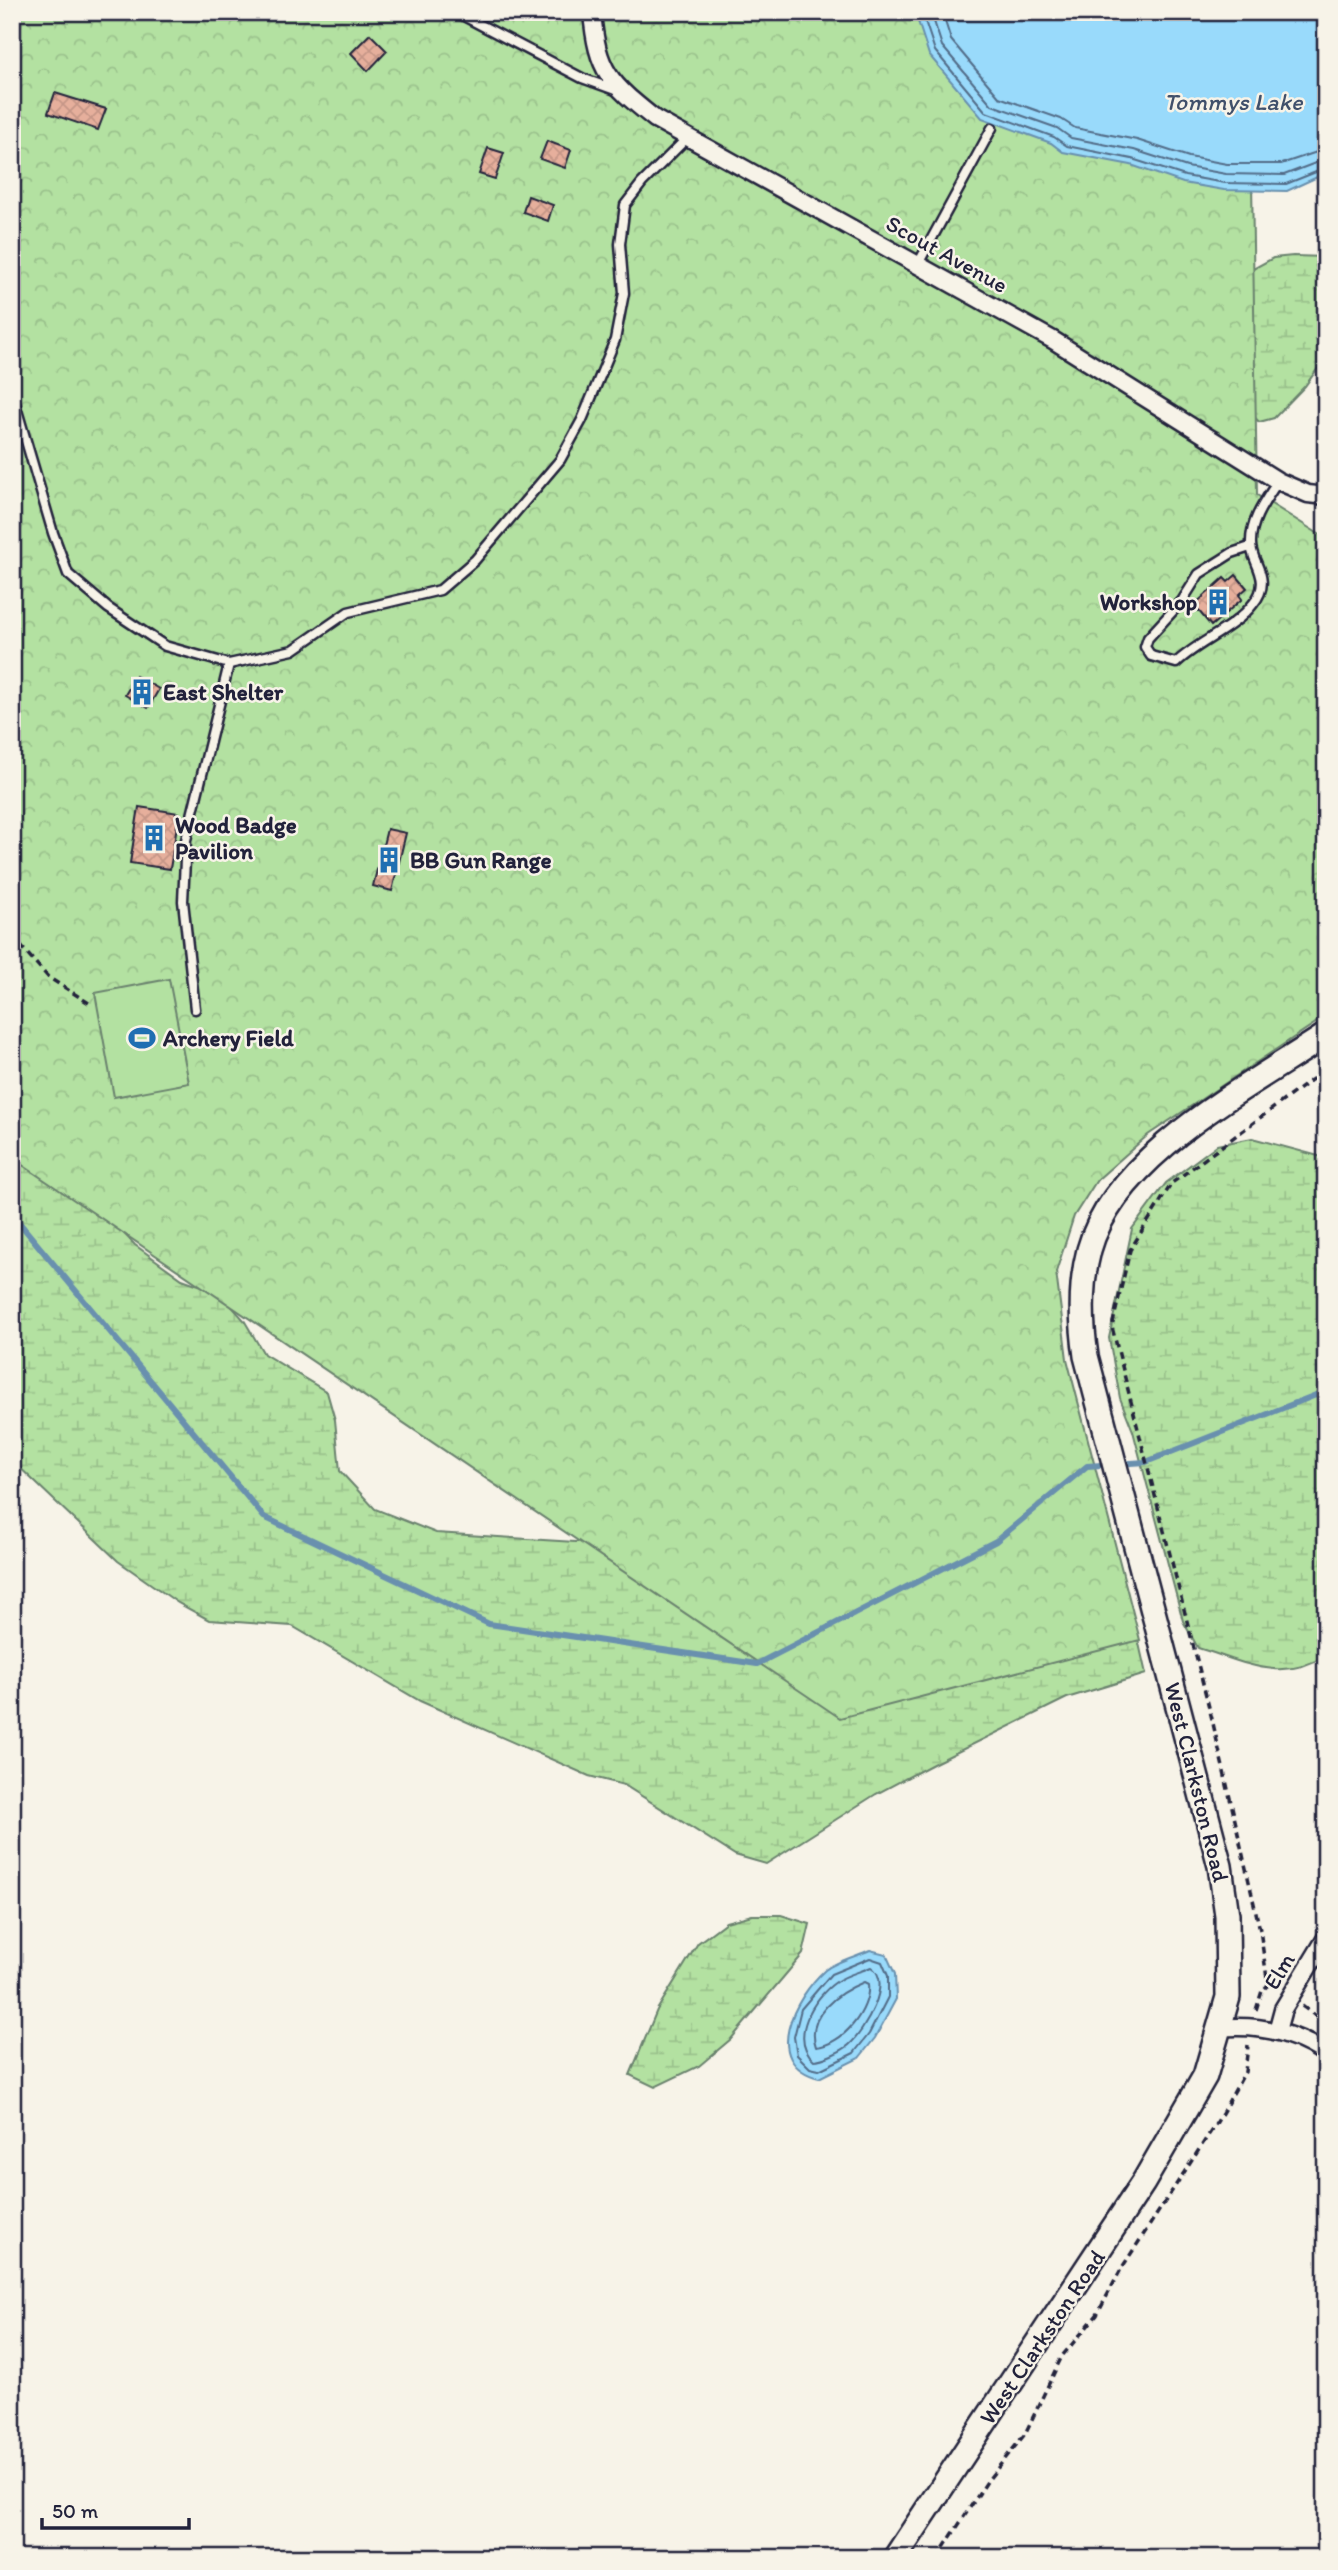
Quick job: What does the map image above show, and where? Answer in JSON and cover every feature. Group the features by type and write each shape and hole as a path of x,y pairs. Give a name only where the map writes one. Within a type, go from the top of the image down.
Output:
{"main road":[{"name":"West Clarkston Road","path":"895,2558 1163,2153 1205,2076 1228,1997 1227,1915 1220,1866 1086,1356 1081,1317 1088,1251 1100,1220 1123,1184 1176,1136 1326,1035"}],"street":[{"name":"Scout Avenue","path":"592,12 594,38 603,69 621,92 687,138 1054,340 1278,481 1308,494 1326,496"},
{"name":"Elm","path":"1278,2031 1283,2009 1326,1938"},
{"path":"1219,2028 1244,2025 1278,2031 1326,2054"}],"lane":[{"path":"456,12 582,78 621,92"},
{"path":"918,264 992,128"},
{"path":"12,393 53,533 68,574 108,608 165,646 229,664 293,650 348,612 440,590 475,559 560,460 582,420 615,340 624,293 620,244 625,205 642,183 687,138"},
{"path":"1250,547 1232,552 1199,574 1182,601 1148,638 1145,647 1151,656 1176,663 1255,603 1262,585 1258,562 1250,547 1253,524 1278,481"},
{"path":"195,1009 183,901 187,840 229,664"}],"path":[{"path":"12,936 48,977 92,1005"},
{"path":"1212,1719 1112,1327 1130,1250 1172,1183 1326,1069"}],"green space":[{"path":"12,12 1326,12 1251,119 1257,495 1322,536 1326,535 1326,1016 1148,1135 1097,1180 1074,1216 1056,1272 1067,1359 1140,1640 840,1718 12,1158"},
{"path":"1326,257 1326,357 1305,386 1274,418 1259,422 1246,407 1240,276 1273,258"},
{"name":"Archery Field","path":"169,979 189,1083 114,1097 95,993"},
{"path":"12,1120 135,1245 182,1279 219,1292 244,1320 264,1354 327,1392 335,1420 340,1471 375,1509 436,1533 575,1542 621,1536 1050,1270 1049,1317 1133,1617 1146,1674 1067,1698 933,1764 876,1794 766,1864 735,1855 624,1785 589,1776 420,1701 292,1626 209,1620 178,1603 118,1561 14,1462"},
{"path":"1252,1138 1326,1158 1326,1655 1310,1664 1294,1668 1263,1668 1198,1648 1183,1621 1133,1431 1120,1398 1109,1338 1132,1229 1166,1183 1217,1145"},
{"path":"752,1915 781,1915 810,1924 803,1954 731,2039 699,2066 655,2087 630,2075 657,2010 698,1943 726,1922"}],"water":[{"name":"Tommys Lake","path":"915,12 1326,12 1326,173 1287,191 1224,190 1183,183 1131,165 1063,152 1051,143 982,118 929,55"},
{"path":"870,1950 886,1954 895,1974 896,1999 875,2038 859,2058 819,2078 801,2070 791,2059 787,2044 794,2012 803,1996 825,1970"}],"building":[{"path":"370,34 387,51 368,71 351,53"},
{"path":"55,93 106,109 98,130 48,113"},
{"path":"547,141 571,150 565,168 540,159"},
{"path":"488,148 504,153 495,179 479,174"},
{"path":"528,196 553,205 548,221 523,212"},
{"name":"Workshop","path":"1236,575 1247,588 1239,595 1242,599 1211,626 1194,605 1224,578 1228,582"},
{"name":"East Shelter","path":"136,676 159,689 148,708 125,695"},
{"name":"Wood Badge Pavilion","path":"139,807 179,813 170,869 130,863"},
{"name":"BB Gun Range","path":"387,829 406,833 392,891 373,886"}],"waterway":[{"path":"12,1214 264,1517 489,1624 757,1664 996,1541 1087,1466 1146,1462 1326,1391"}],"place":[{"name":"Workshop","path":"1218,602"},
{"name":"East Shelter","path":"142,692"},
{"name":"Wood Badge Pavilion","path":"154,838"},
{"name":"BB Gun Range","path":"389,860"},
{"name":"Archery Field","path":"142,1038"}]}
